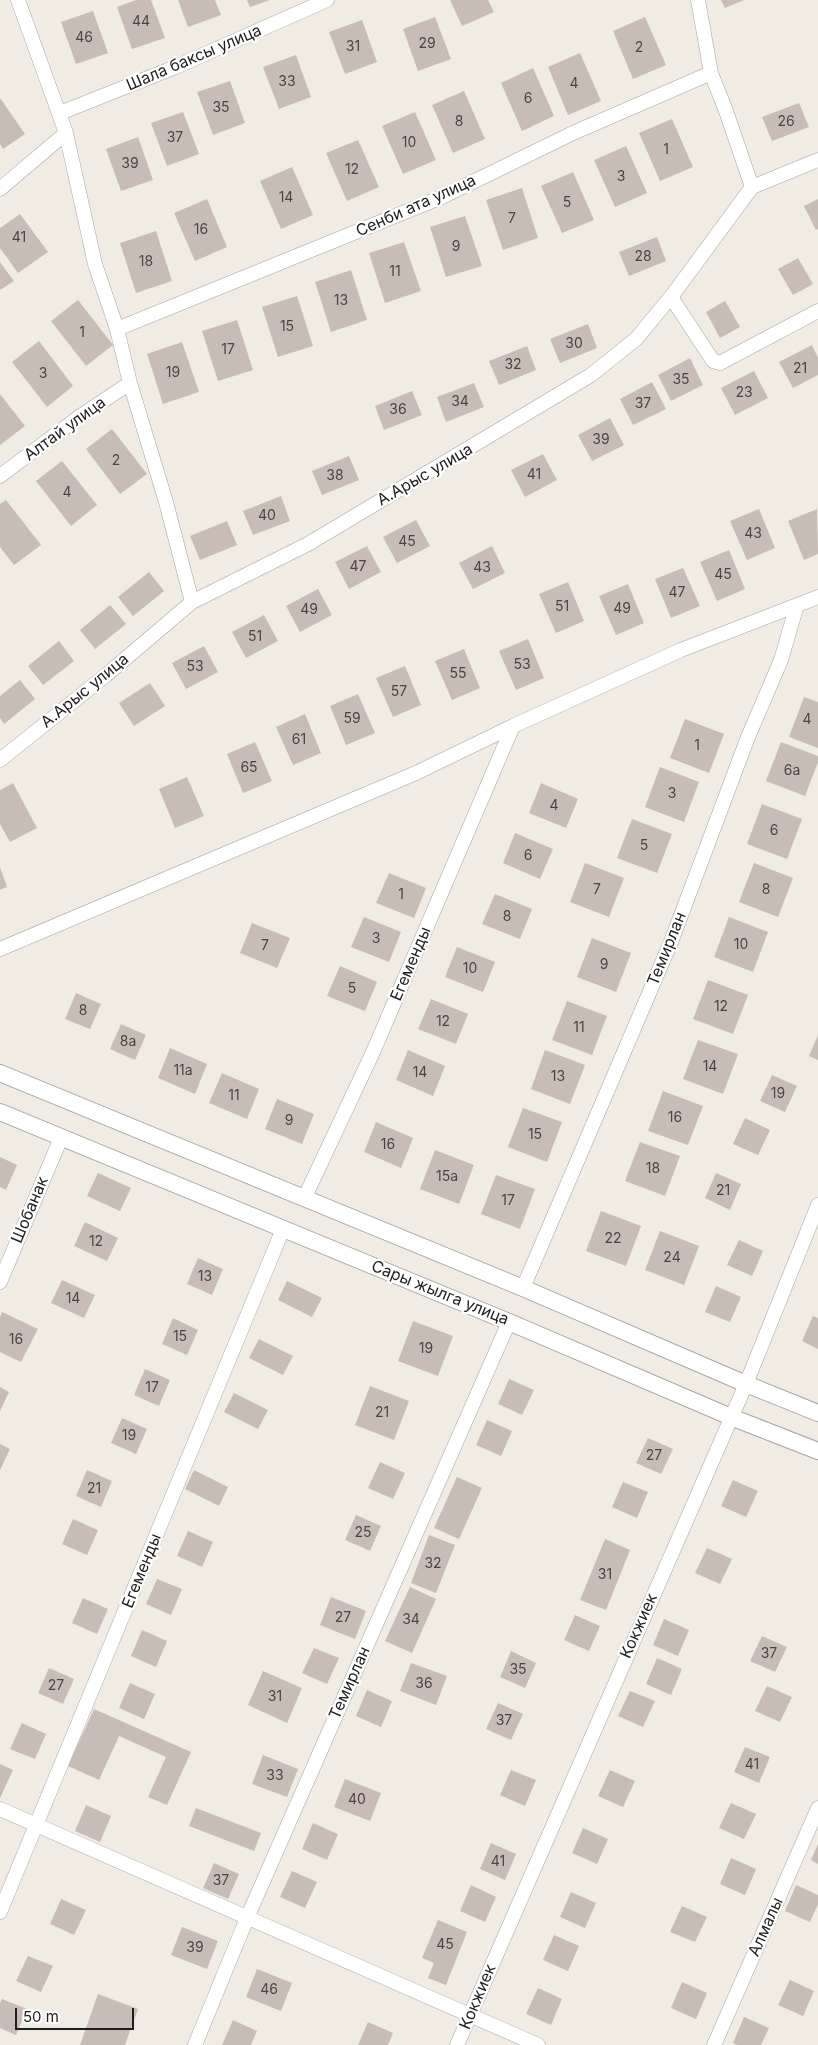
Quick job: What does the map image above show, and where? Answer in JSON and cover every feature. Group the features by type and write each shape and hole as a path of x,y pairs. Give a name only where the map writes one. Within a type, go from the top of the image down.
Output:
{"street":[{"path":"18,0 60,113 95,264 117,329 130,383 166,502 192,602"},
{"name":"Шала баксы улица","path":"60,113 178,66 327,0"},
{"path":"698,0 711,74 752,187 818,160"},
{"name":"Сенби ата улица","path":"117,329 442,197 573,134 711,74"},
{"path":"0,189 66,134"},
{"name":"А.Арыс улица","path":"0,760 105,676 192,602 308,544 591,375 636,339 671,298 752,187"},
{"path":"671,298 714,361 720,363 818,311"},
{"name":"Алтай улица","path":"0,476 79,417 130,383"},
{"path":"0,949 416,773 512,726 681,650 818,596"},
{"name":"Темирлан","path":"523,1288 671,942 748,736 781,660 797,605"},
{"name":"Егеменды","path":"304,1199 377,1043 512,726"},
{"path":"0,1073 523,1288 818,1413"},
{"name":"Сары жылга улица","path":"0,1112 509,1322 731,1417 818,1451"},
{"name":"Шобанак","path":"0,1282 60,1138"},
{"name":"Кокжиек","path":"457,2045 746,1384 818,1205"},
{"name":"Егеменды","path":"0,1912 284,1229"},
{"name":"Темирлан","path":"194,2045 247,1918 509,1322"},
{"name":"Алмалы","path":"714,2045 818,1808"},
{"path":"0,1809 538,2045"}],"building":[{"path":"136,0 151,0 165,38 132,49 117,7"},
{"path":"178,0 215,0 221,15 188,27"},
{"path":"247,0 270,0 250,7"},
{"path":"450,0 488,0 494,12 462,26"},
{"path":"721,0 744,0 725,8"},
{"path":"93,11 108,53 76,64 61,22"},
{"path":"435,17 451,59 418,71 403,29"},
{"path":"645,17 666,65 633,79 613,31"},
{"path":"362,20 377,62 345,74 329,32"},
{"path":"580,53 601,101 568,115 548,67"},
{"path":"296,55 311,97 279,109 263,67"},
{"path":"533,68 554,116 522,131 501,83"},
{"path":"230,81 245,123 213,135 197,92"},
{"path":"464,91 485,139 453,153 432,105"},
{"path":"0,98 25,134 3,149 0,144"},
{"path":"799,103 809,127 772,141 762,117"},
{"path":"183,112 199,154 167,166 151,123"},
{"path":"415,112 436,160 403,174 382,126"},
{"path":"672,119 693,167 660,181 639,133"},
{"path":"138,137 153,180 121,191 106,149"},
{"path":"358,140 379,187 347,201 326,153"},
{"path":"626,146 647,193 615,207 594,160"},
{"path":"292,167 313,215 281,229 260,181"},
{"path":"573,172 594,220 562,233 541,186"},
{"path":"522,188 538,238 503,250 486,200"},
{"path":"207,199 227,247 195,261 174,213"},
{"path":"818,199 818,229 816,230 804,206"},
{"path":"20,214 48,252 18,273 0,248 0,228"},
{"path":"465,216 482,266 446,277 430,227"},
{"path":"156,231 172,281 136,293 120,243"},
{"path":"657,237 666,261 629,276 619,252"},
{"path":"404,242 421,291 385,303 369,253"},
{"path":"798,258 813,284 793,295 778,269"},
{"path":"0,262 14,281 0,290"},
{"path":"351,270 367,320 331,332 315,282"},
{"path":"297,296 313,346 278,357 262,307"},
{"path":"78,300 113,345 86,366 51,321"},
{"path":"725,301 740,327 720,338 706,312"},
{"path":"237,320 253,370 218,381 202,331"},
{"path":"588,324 597,348 560,363 550,339"},
{"path":"39,341 73,386 47,407 12,362"},
{"path":"182,342 199,392 163,404 147,354"},
{"path":"812,345 818,358 818,375 793,388 779,362"},
{"path":"527,346 536,370 499,385 489,361"},
{"path":"690,358 703,385 671,401 658,375"},
{"path":"754,371 768,398 735,415 721,388"},
{"path":"652,382 666,409 633,425 620,399"},
{"path":"474,383 484,407 446,422 437,397"},
{"path":"412,391 422,415 384,430 375,406"},
{"path":"0,394 25,426 0,445"},
{"path":"610,418 624,445 592,461 578,435"},
{"path":"112,429 147,474 120,494 86,449"},
{"path":"543,454 557,480 525,497 511,470"},
{"path":"349,456 359,480 322,495 312,471"},
{"path":"62,461 97,505 71,526 36,481"},
{"path":"281,496 290,521 253,535 243,511"},
{"path":"6,500 41,545 14,565 0,547 0,504"},
{"path":"759,509 775,548 747,560 730,521"},
{"path":"817,509 818,554 804,560 788,521"},
{"path":"416,520 430,546 397,563 383,537"},
{"path":"227,521 237,545 200,560 190,536"},
{"path":"367,546 381,572 349,589 335,562"},
{"path":"492,546 505,573 473,589 459,563"},
{"path":"729,550 745,589 717,601 700,562"},
{"path":"683,568 700,606 671,618 655,579"},
{"path":"149,572 164,591 133,616 118,597"},
{"path":"568,582 584,621 556,633 539,594"},
{"path":"628,584 644,623 616,635 599,596"},
{"path":"318,589 332,615 300,632 286,606"},
{"path":"110,605 126,624 95,649 80,630"},
{"path":"264,615 278,641 246,658 232,632"},
{"path":"528,639 544,678 516,690 499,651"},
{"path":"59,641 74,661 43,685 28,666"},
{"path":"204,646 218,672 186,689 172,663"},
{"path":"464,649 480,688 452,700 435,661"},
{"path":"405,666 421,705 393,717 376,678"},
{"path":"20,680 35,699 4,724 0,718 0,696"},
{"path":"150,683 165,706 134,726 119,703"},
{"path":"358,694 375,733 346,745 330,706"},
{"path":"804,697 818,702 818,748 789,737"},
{"path":"305,714 321,753 293,765 276,727"},
{"path":"685,719 724,734 709,773 670,758"},
{"path":"255,742 272,781 243,793 227,754"},
{"path":"781,742 818,756 818,762 805,796 766,781"},
{"path":"660,767 699,782 684,822 645,807"},
{"path":"187,777 204,816 175,828 159,789"},
{"path":"13,783 37,828 10,842 0,824 0,790"},
{"path":"541,783 578,799 566,828 529,813"},
{"path":"762,804 802,819 787,859 747,844"},
{"path":"632,819 672,834 657,873 617,858"},
{"path":"515,833 553,849 540,879 503,863"},
{"path":"585,863 624,878 609,917 570,902"},
{"path":"754,863 793,878 778,917 739,902"},
{"path":"0,867 7,887 0,890"},
{"path":"389,873 426,888 414,918 376,903"},
{"path":"495,894 532,909 520,939 482,924"},
{"path":"364,917 401,932 389,962 351,947"},
{"path":"729,917 768,932 753,972 714,957"},
{"path":"252,923 290,938 277,968 240,953"},
{"path":"592,938 631,953 616,992 577,977"},
{"path":"457,947 495,962 483,992 445,977"},
{"path":"340,966 377,982 365,1011 327,996"},
{"path":"708,980 748,995 733,1034 693,1019"},
{"path":"76,993 101,1004 90,1029 65,1019"},
{"path":"431,999 468,1014 456,1044 418,1029"},
{"path":"567,1001 607,1016 592,1055 552,1040"},
{"path":"121,1024 146,1035 135,1060 110,1049"},
{"path":"818,1035 818,1060 809,1056"},
{"path":"698,1040 738,1054 723,1094 683,1079"},
{"path":"170,1048 207,1064 195,1094 158,1078"},
{"path":"408,1050 445,1066 433,1096 396,1080"},
{"path":"545,1050 585,1065 570,1104 531,1089"},
{"path":"222,1073 259,1089 247,1119 209,1103"},
{"path":"772,1075 797,1086 785,1112 760,1101"},
{"path":"663,1091 703,1106 688,1145 648,1131"},
{"path":"277,1099 314,1114 302,1144 265,1129"},
{"path":"523,1108 562,1122 547,1162 508,1147"},
{"path":"745,1118 770,1130 758,1155 733,1144"},
{"path":"376,1122 413,1138 401,1168 364,1152"},
{"path":"640,1142 680,1156 665,1196 625,1181"},
{"path":"435,1150 474,1165 459,1204 420,1189"},
{"path":"0,1157 17,1165 6,1190 0,1187"},
{"path":"98,1173 131,1188 120,1211 87,1196"},
{"path":"716,1173 741,1184 730,1210 705,1198"},
{"path":"496,1175 535,1189 520,1229 481,1214"},
{"path":"601,1211 641,1226 626,1266 586,1251"},
{"path":"85,1222 118,1238 107,1261 74,1246"},
{"path":"660,1231 699,1246 684,1285 645,1270"},
{"path":"739,1240 763,1251 752,1276 727,1265"},
{"path":"198,1258 223,1269 212,1295 187,1284"},
{"path":"62,1280 95,1295 84,1318 51,1303"},
{"path":"287,1281 322,1298 312,1317 278,1300"},
{"path":"716,1286 741,1297 730,1322 705,1312"},
{"path":"2,1312 38,1329 21,1362 0,1352 0,1317"},
{"path":"813,1316 818,1318 818,1349 802,1341"},
{"path":"173,1318 198,1330 187,1355 162,1344"},
{"path":"413,1321 453,1336 438,1376 398,1361"},
{"path":"259,1339 293,1356 283,1375 249,1358"},
{"path":"145,1369 170,1380 159,1406 134,1395"},
{"path":"509,1379 534,1390 522,1415 498,1404"},
{"path":"370,1386 409,1401 394,1440 355,1425"},
{"path":"0,1387 9,1392 0,1411"},
{"path":"234,1393 268,1410 258,1429 224,1412"},
{"path":"122,1418 147,1429 136,1454 111,1443"},
{"path":"487,1420 512,1431 501,1456 476,1445"},
{"path":"648,1438 673,1449 661,1474 636,1463"},
{"path":"0,1444 10,1449 0,1470"},
{"path":"380,1462 405,1473 393,1499 368,1488"},
{"path":"87,1470 112,1481 101,1507 76,1496"},
{"path":"194,1470 228,1487 219,1506 185,1489"},
{"path":"457,1477 482,1488 459,1539 434,1528"},
{"path":"733,1480 758,1491 746,1517 721,1506"},
{"path":"623,1482 648,1492 637,1518 612,1507"},
{"path":"356,1515 381,1526 370,1551 345,1540"},
{"path":"73,1519 98,1530 87,1555 62,1544"},
{"path":"188,1531 213,1542 202,1567 177,1556"},
{"path":"429,1535 455,1545 436,1593 411,1583"},
{"path":"605,1539 630,1550 606,1610 580,1600"},
{"path":"707,1548 732,1559 720,1584 695,1573"},
{"path":"157,1579 182,1589 171,1615 146,1604"},
{"path":"410,1587 436,1599 412,1653 385,1641"},
{"path":"331,1597 366,1611 355,1639 320,1625"},
{"path":"83,1598 108,1609 97,1634 72,1623"},
{"path":"575,1615 600,1626 589,1651 564,1640"},
{"path":"664,1619 689,1630 678,1656 653,1645"},
{"path":"142,1630 167,1641 156,1667 131,1656"},
{"path":"762,1636 787,1647 775,1672 750,1661"},
{"path":"314,1648 339,1658 327,1684 302,1673"},
{"path":"511,1651 536,1663 525,1688 500,1677"},
{"path":"657,1658 682,1669 671,1695 646,1684"},
{"path":"411,1663 447,1676 436,1705 400,1691"},
{"path":"49,1668 74,1679 63,1704 38,1693"},
{"path":"263,1671 302,1688 287,1723 248,1705"},
{"path":"130,1683 155,1694 144,1719 119,1708"},
{"path":"767,1686 792,1697 780,1722 755,1711"},
{"path":"367,1690 392,1701 381,1727 356,1716"},
{"path":"630,1691 655,1701 643,1727 618,1716"},
{"path":"498,1703 523,1714 511,1740 486,1729"},
{"path":"94,1709 191,1752 167,1805 148,1797 166,1757 119,1736 99,1780 68,1766"},
{"path":"22,1723 46,1734 35,1759 10,1749"},
{"path":"745,1747 770,1757 759,1783 734,1772"},
{"path":"263,1755 298,1769 287,1797 252,1784"},
{"path":"0,1764 13,1770 0,1798"},
{"path":"511,1770 536,1780 525,1806 500,1795"},
{"path":"610,1770 635,1781 623,1807 598,1796"},
{"path":"345,1779 381,1793 370,1821 334,1807"},
{"path":"731,1803 756,1814 744,1839 719,1828"},
{"path":"86,1805 111,1816 100,1842 75,1831"},
{"path":"196,1808 261,1833 254,1851 189,1826"},
{"path":"313,1823 338,1834 327,1860 302,1849"},
{"path":"583,1828 608,1839 597,1864 572,1853"},
{"path":"491,1843 516,1854 505,1880 480,1869"},
{"path":"818,1844 818,1864 811,1860"},
{"path":"731,1858 756,1869 745,1895 720,1884"},
{"path":"214,1863 239,1874 228,1899 203,1888"},
{"path":"292,1871 317,1882 305,1908 280,1897"},
{"path":"471,1885 496,1897 485,1922 460,1911"},
{"path":"796,1885 818,1895 818,1904 810,1922 785,1911"},
{"path":"571,1892 596,1903 585,1928 560,1917"},
{"path":"61,1899 86,1910 74,1935 50,1924"},
{"path":"682,1906 707,1917 695,1942 670,1932"},
{"path":"438,1920 467,1932 446,1985 428,1978 434,1963 422,1958"},
{"path":"182,1927 218,1941 207,1969 171,1955"},
{"path":"554,1935 579,1946 568,1971 543,1960"},
{"path":"28,1956 53,1966 41,1992 16,1981"},
{"path":"257,1969 292,1983 281,2011 246,1997"},
{"path":"790,1980 814,1991 803,2016 778,2005"},
{"path":"682,1982 707,1993 696,2019 671,2008"},
{"path":"538,1988 562,1999 551,2025 526,2014"},
{"path":"98,1994 138,2009 125,2045 80,2045"},
{"path":"2,1999 27,2009 16,2035 0,2028 0,2003"},
{"path":"744,2017 769,2028 761,2045 737,2045 733,2043"},
{"path":"233,2020 257,2031 251,2045 222,2045"},
{"path":"368,2022 393,2033 388,2045 358,2045"}]}
